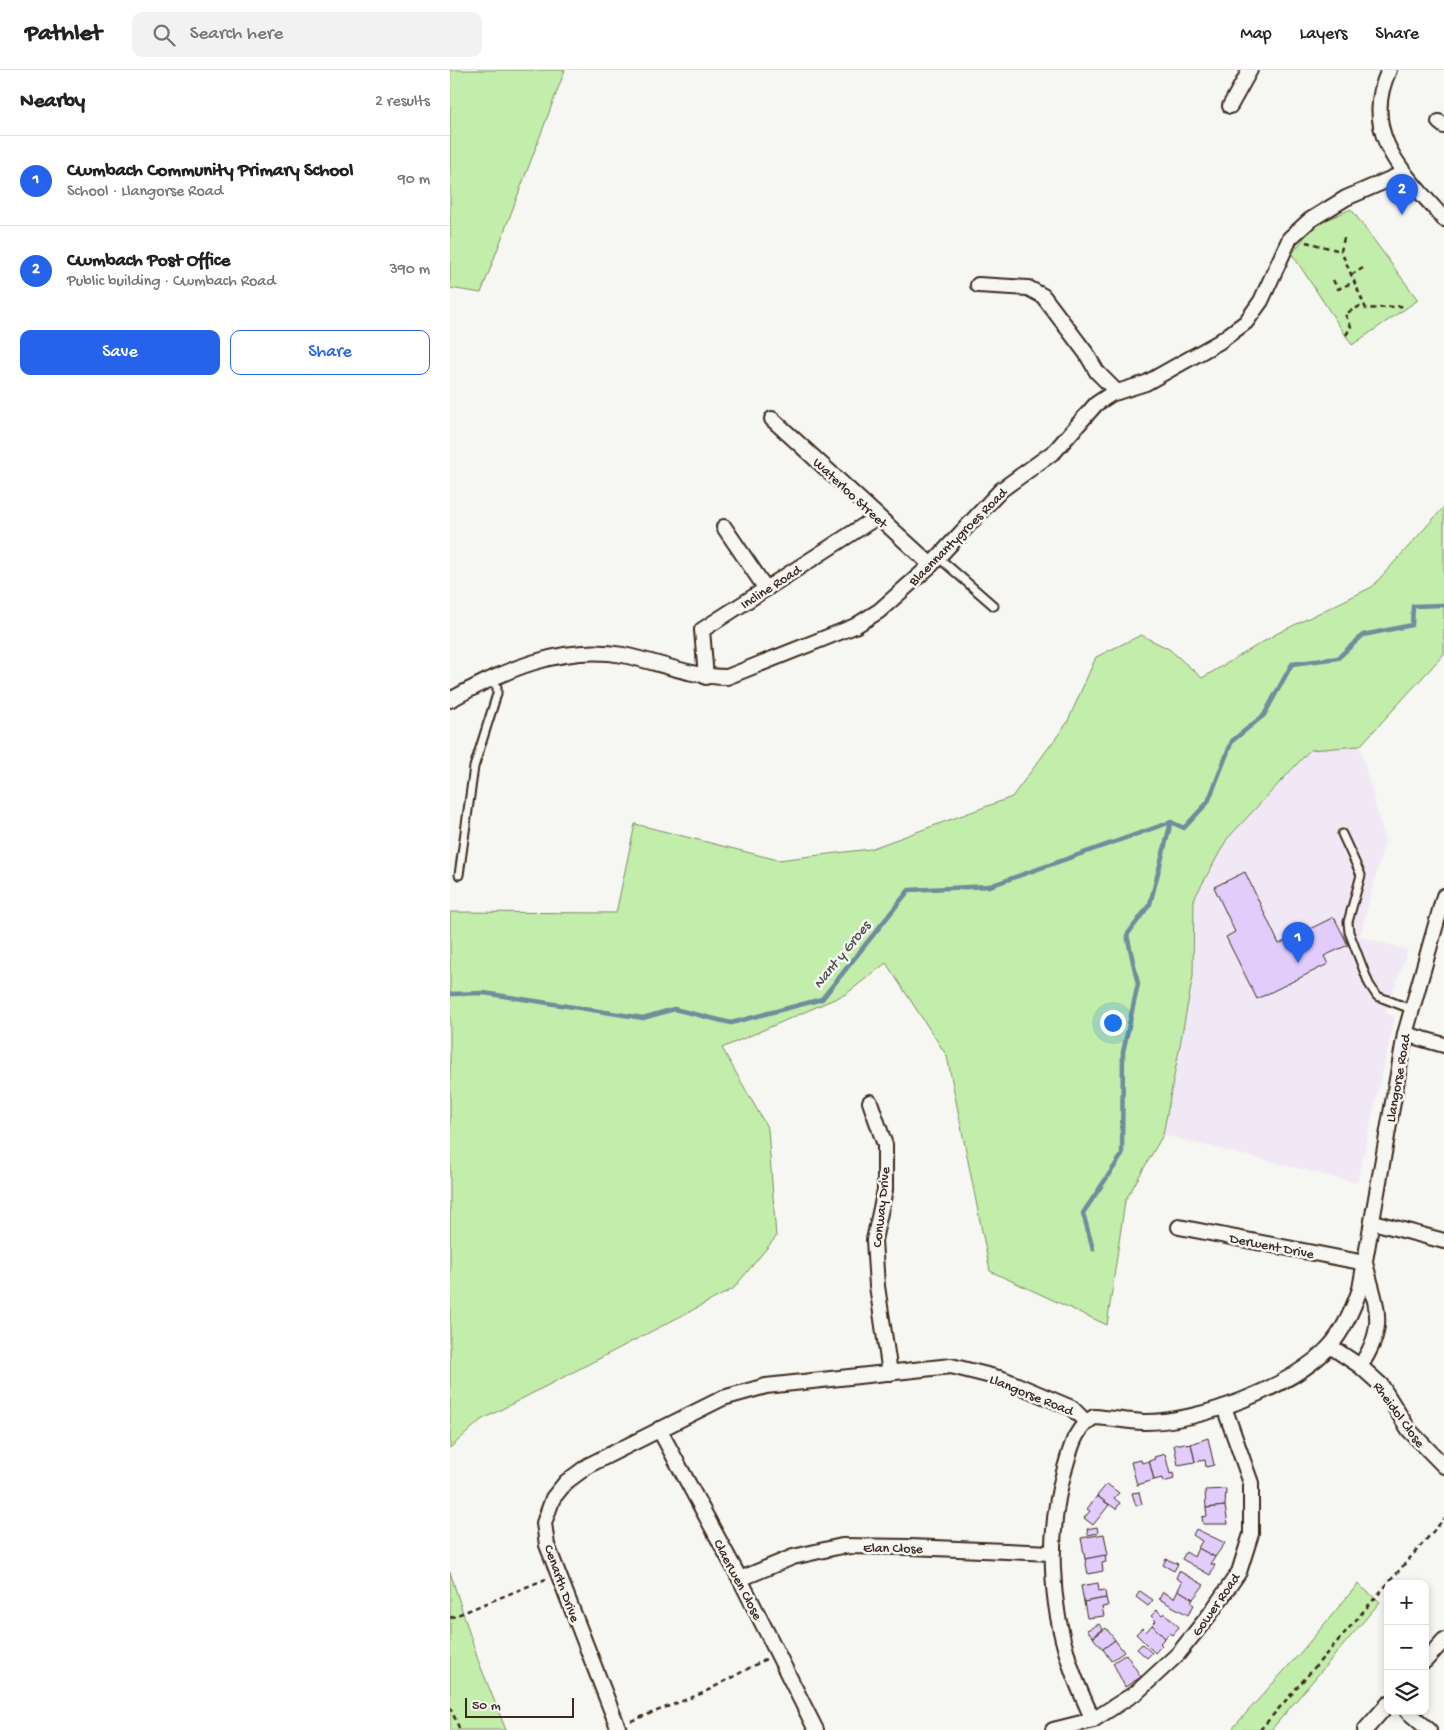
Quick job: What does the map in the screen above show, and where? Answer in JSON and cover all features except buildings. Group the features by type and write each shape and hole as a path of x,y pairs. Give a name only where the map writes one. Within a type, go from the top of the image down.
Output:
{"street":[{"path":"1230,106 1250,70"},
{"path":"1389,70 1378,102 1378,122 1389,152 1404,173 1444,219"},
{"name":"Blaennantygroes Road","path":"450,700 491,678 518,667 555,656 587,654 622,655 706,677 727,677 855,626 879,611 934,561 1001,490 1055,451 1096,404 1117,392 1146,383 1219,342 1246,322 1262,300 1290,238 1310,220 1346,198 1404,173"},
{"path":"978,285 1028,288 1043,296 1086,353 1097,372 1117,392"},
{"name":"Waterloo Street","path":"772,419 877,517 934,561"},
{"name":"Incline Road","path":"706,677 702,630 877,517"},
{"path":"724,527 766,589"},
{"name":"Llangorse Road","path":"659,1430 723,1398 766,1386 951,1366 1003,1379 1072,1408 1086,1422 1094,1417 1144,1422 1181,1417 1224,1407 1271,1388 1315,1359 1330,1346 1353,1308 1360,1289 1405,1034 1444,896"},
{"path":"1405,1034 1444,1045"},
{"name":"Conway Drive","path":"870,1102 885,1145 885,1190 874,1240 877,1286 890,1373"},
{"path":"1373,1222 1444,1241"},
{"name":"Derwent Drive","path":"1179,1227 1365,1263"},
{"name":"Llangorse Road","path":"1360,1366 1375,1342 1377,1331 1377,1320 1365,1263"},
{"name":"Rheidol Close","path":"1330,1346 1360,1366 1390,1397 1409,1430 1444,1466"},
{"name":"Gower Road","path":"1053,1730 1093,1720 1137,1692 1178,1654 1210,1614 1239,1572 1251,1534 1251,1483 1224,1407"},
{"path":"1086,1422 1072,1442 1059,1488 1052,1553 1055,1598 1062,1639 1070,1666 1093,1720"},
{"name":"Cenarth Drive","path":"619,1728 547,1546 544,1523 553,1498 566,1482 589,1465 659,1430"},
{"name":"Claerwen Close","path":"659,1430 740,1579 816,1730"},
{"name":"Elan Close","path":"740,1579 792,1557 842,1546 910,1546 1052,1553"},
{"path":"1429,1657 1444,1640"},
{"path":"1365,1730 1384,1709"},
{"path":"1412,1715 1429,1730"}],"lane":[{"path":"934,561 994,606"},
{"path":"459,875 474,767 497,694 497,687 491,678"},
{"path":"1342,834 1361,875 1348,922 1369,984 1377,996 1411,1009"}],"path":[{"path":"1290,238 1341,251"},
{"path":"1344,238 1341,251 1366,309 1401,306 1403,310"},
{"path":"1351,276 1362,268"},
{"path":"1333,280 1338,289 1354,282"},
{"path":"1346,335 1351,327 1345,314 1364,304"},
{"path":"1260,1730 1444,1519"},
{"path":"450,1618 558,1574"},
{"path":"619,1728 702,1693 777,1653"},
{"path":"450,1707 460,1730"}],"shaded area":[{"path":"1360,746 1385,841 1360,936 1408,950 1385,1013 1395,1017 1357,1183 1163,1135 1193,976 1194,899 1227,839 1310,749"}],"green space":[{"path":"450,70 565,70 481,293 450,288"},
{"path":"1351,209 1418,300 1352,345 1292,254 1313,226"},
{"path":"1444,507 1444,654 1360,746 1310,750 1227,839 1194,899 1193,976 1163,1135 1125,1201 1107,1325 990,1271 947,1056 886,963 846,994 722,1048 768,1129 776,1237 733,1289 481,1420 450,1448 450,912 616,913 635,824 778,860 870,849 1012,797 1067,723 1096,657 1141,635 1169,649 1202,678 1278,633 1372,587"},
{"path":"450,1572 478,1660 506,1730 450,1730"},
{"path":"1358,1584 1380,1602 1271,1730 1231,1730 1301,1652"}],"waterway":[{"path":"1093,1249 1083,1213 1122,1155 1123,1052 1138,984 1127,935 1150,904 1171,822 1184,828 1208,802 1232,741 1264,715 1292,664 1338,658 1363,635 1412,625 1413,606 1444,605"},
{"name":"Nant y Groes","path":"450,994 484,993 643,1018 674,1009 731,1023 822,999 909,890 990,886 1171,822"}],"place":[{"name":"Cwmbach Post Office","path":"1402,215"},
{"name":"Cwmbach Community Primary School","path":"1298,963"}]}
